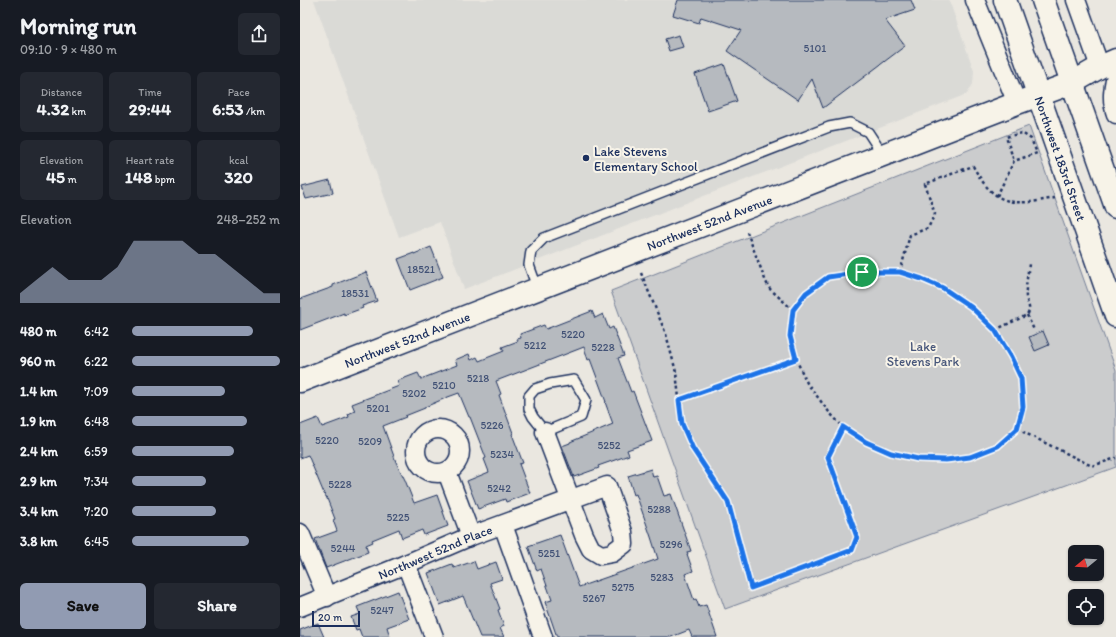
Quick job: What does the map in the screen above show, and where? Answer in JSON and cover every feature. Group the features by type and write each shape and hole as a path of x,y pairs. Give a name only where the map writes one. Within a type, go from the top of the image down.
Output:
{"street":[{"path":"975,0 1017,103"},
{"name":"Northwest 183rd Street","path":"1005,0 1116,316"},
{"path":"1043,0 1116,207"},
{"path":"1076,0 1111,67 1114,108 1116,114"},
{"name":"Northwest 52nd Avenue","path":"300,381 1111,67"},
{"path":"545,432 570,499"},
{"path":"447,472 471,536"},
{"name":"Northwest 52nd Place","path":"300,607 471,536 503,525 570,499 607,486 623,532 624,544 612,553 601,555 591,549 570,499"},
{"path":"503,525 543,637"},
{"path":"300,533 327,596"},
{"path":"406,564 434,637"}],"lane":[{"path":"538,290 529,265 531,251 544,238 829,127 850,123 868,132 883,155"},
{"path":"574,380 586,400 581,417 545,432 533,417 529,409 529,396 535,389 550,384 574,380"}],"path":[{"path":"997,196 1014,161 1006,137 1022,132 1031,139 1037,153 1014,161"},
{"path":"900,272 910,235 928,228 935,214 925,184 973,166 980,179 990,190 1003,200 1012,202 1036,202 1056,198"},
{"path":"747,232 770,289 793,310"},
{"path":"1029,264 1026,297 1029,309 1027,315 1034,330"},
{"path":"862,272 900,272 943,288 971,307 995,330 1011,357 1021,378 1023,407 1017,429 998,446 970,457 946,460 918,459 891,453 866,442 843,427 829,412 807,383 796,359 790,336 793,310 806,293 828,277 862,272"},
{"path":"641,273 666,334 676,372 682,424 693,449 728,502 751,588 852,550 857,537 828,457 843,427"},
{"path":"995,330 1027,315"},
{"path":"679,400 796,359"},
{"path":"1017,429 1092,466 1116,458"}],"shaded area":[{"name":"Lake Stevens Elementary School","path":"314,0 949,0 974,71 973,84 967,94 464,289 440,222 399,237"}],"green space":[{"name":"Lake Stevens Park","path":"1029,126 1116,370 1116,467 725,609 611,291"}],"building":[{"path":"678,0 911,0 915,10 885,20 905,46 823,108 812,79 798,100 727,51 741,30 701,17 699,23 673,15"},
{"path":"679,35 683,47 669,51 665,39"},
{"path":"724,64 737,101 708,111 695,74"},
{"path":"330,180 333,193 306,199 302,187"},
{"path":"431,247 443,277 410,290 398,259"},
{"path":"366,272 377,301 362,306 363,308 344,315 344,313 300,330 300,299 333,287 333,285"},
{"path":"592,311 595,318 603,314 609,329 613,327 624,356 618,358 631,392 633,391 652,441 627,450 629,455 598,466 599,468 574,477 562,446 613,424 590,359 588,360 584,347 496,381 501,394 499,395 523,463 519,464 530,493 506,502 505,499 478,509 467,481 489,472 484,459 486,458 459,393 448,397 383,426 396,462 414,503 437,495 448,526 424,535 422,530 402,538 399,529 372,540 373,542 366,545 368,552 326,568 315,539 337,531 333,520 335,519 308,455 300,458 300,425 318,418 322,427 349,417 348,414 355,411 352,404 399,386 397,381 418,373 421,379 457,365 455,360 469,354 471,360 477,357 479,361 504,351 502,347 518,341 517,339 521,338 520,334 544,325 546,329"},
{"path":"1043,331 1049,345 1035,351 1029,337"},
{"path":"651,469 653,477 657,476 664,496 671,494 691,551 687,552 687,554 693,571 685,574 694,600 696,599 699,607 706,605 717,637 692,637 689,630 671,637 557,637 545,602 552,600 541,569 537,571 528,546 560,535 579,587 658,559 636,494 634,495 628,476"},
{"path":"474,561 477,569 496,562 502,579 490,583 500,609 498,610 504,626 500,628 504,637 480,637 463,596 440,605 428,573 452,564 454,568"},
{"path":"398,591 409,619 387,627 390,637 362,637 359,629 356,630 351,617 360,614 357,607"},
{"path":"318,623 324,637 300,637 300,630"}],"place":[{"name":"Lake Stevens Elementary School","path":"586,158"}],"route":[{"path":"862,272 900,272 943,288 971,307 995,330 1011,357 1021,378 1023,407 1017,429 998,446 970,457 946,460 918,459 891,453 866,442 843,427 828,457 857,537 852,550 751,588 728,502 693,449 682,424 679,400 796,359 790,336 793,310 806,293 828,277 862,272"}]}
